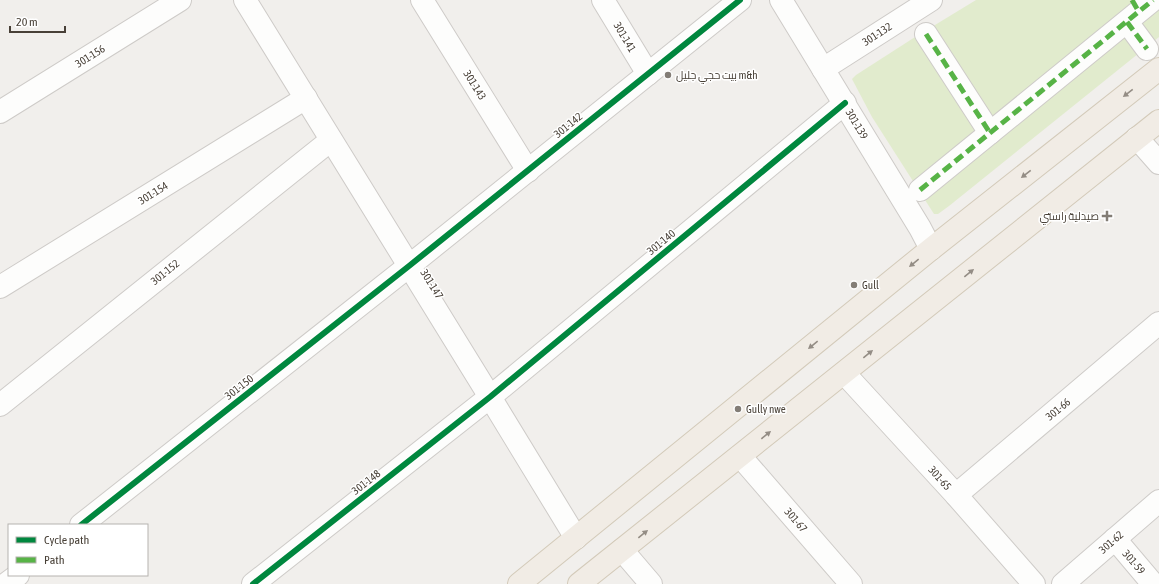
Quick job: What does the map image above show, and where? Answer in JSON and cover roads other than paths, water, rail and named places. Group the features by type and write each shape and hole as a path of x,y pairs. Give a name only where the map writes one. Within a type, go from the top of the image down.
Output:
{"main road":[{"path":"519,584 931,249 1159,69"},
{"path":"579,584 1159,121"}],"street":[{"name":"301-156","path":"0,112 180,0"},
{"name":"301-147","path":"245,0 576,538"},
{"name":"301-143","path":"422,0 528,171"},
{"name":"301-141","path":"603,0 648,74"},
{"name":"301-142","path":"409,266 740,0"},
{"name":"301-139","path":"781,0 845,103 916,221 931,249"},
{"name":"301-132","path":"823,69 931,0"},
{"path":"920,190 1138,8 1148,49"},
{"path":"926,34 990,133"},
{"name":"301-154","path":"0,287 306,98"},
{"name":"301-140","path":"490,397 845,103"},
{"path":"1137,138 1159,163"},
{"name":"301-152","path":"0,405 331,140"},
{"name":"301-150","path":"82,524 409,266"},
{"name":"301-66","path":"956,495 1159,323"},
{"name":"301-65","path":"844,373 956,495 1034,584"},
{"name":"301-148","path":"253,584 490,397"},
{"name":"301-67","path":"740,456 851,584"},
{"name":"301-62","path":"1063,584 1159,501"},
{"name":"301-59","path":"1115,539 1153,584"},
{"path":"622,550 651,584"},
{"path":"6,584 17,576"}],"place":[{"name":"بيت حجي جليل m&h","path":"668,75"},
{"name":"صيدلية راستي","path":"1107,216"},
{"name":"Gull","path":"854,285"},
{"name":"Gully nwe","path":"738,409"}]}
